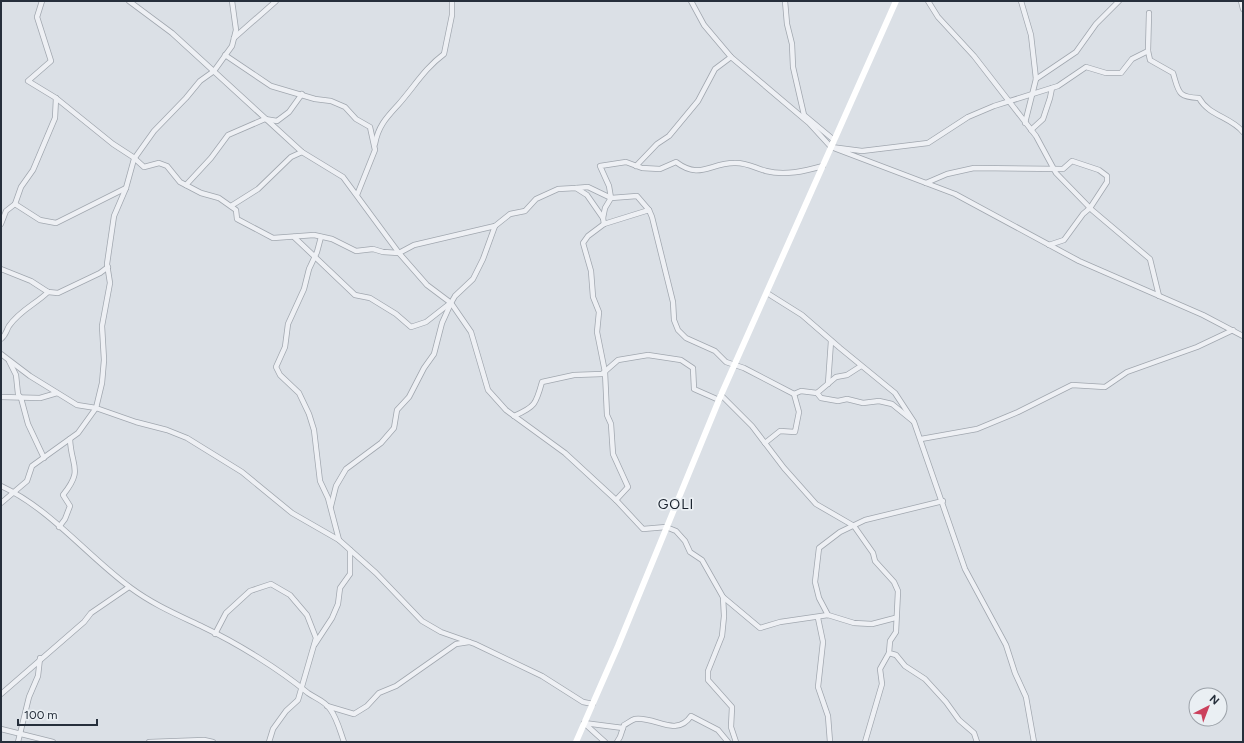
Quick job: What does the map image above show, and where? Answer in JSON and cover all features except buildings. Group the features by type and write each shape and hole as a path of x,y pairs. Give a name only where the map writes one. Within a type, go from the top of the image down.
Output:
{"main road":[{"path":"576,742 618,646 720,398 896,1"}],"street":[{"path":"42,1 37,17 51,61 28,81 56,98 144,167 158,163 167,166 180,182 202,193 219,198 236,210 237,219 273,238 314,235 321,236 356,251 373,249 383,252 399,253 414,245 495,226 510,214 525,212 536,199 558,189 588,187 611,198 638,196 649,210 652,217 673,302 674,320 678,330 686,338 715,351 726,362 794,394 799,412 795,432 780,431 765,443"},
{"path":"1,503 27,481 32,466 78,433 96,408 102,384 104,360 102,326 110,283 108,267 114,216 126,188 134,159 154,131 186,98 200,81 214,71 232,46 236,30 232,1"},
{"path":"234,38 276,1"},
{"path":"357,195 375,150 376,135 381,124 417,79 433,62 444,54 452,15 452,1"},
{"path":"691,1 704,25 731,57 809,123 831,147 955,194 1079,261 1159,296 1243,336"},
{"path":"785,1 787,24 792,44 793,67 804,115 834,140"},
{"path":"928,1 938,18 974,56 1025,122 1054,169 1090,208 1150,260 1159,296"},
{"path":"1021,1 1031,36 1036,79 1025,122"},
{"path":"1036,79 1076,52 1096,24 1119,1"},
{"path":"1241,1 1243,9"},
{"path":"132,2 172,33 302,152 343,176 399,253 427,285 451,303 471,332 488,390 506,410 565,453 616,500 643,528 666,527 676,531 685,541 690,552 702,560 724,597 760,628 780,622 818,618 828,615 854,623 872,624 895,618"},
{"path":"1149,13 1148,51 1150,60 1174,73 1179,93 1186,98 1199,98 1202,104 1214,114 1237,124 1243,132"},
{"path":"831,147 862,151 928,143 968,117 994,106 1032,96 1058,86 1086,67 1106,73 1121,73 1132,59 1148,51"},
{"path":"226,55 270,86 315,99 331,101 345,107 356,119 370,127 375,150"},
{"path":"636,166 657,144 669,136 698,101 715,70 731,57"},
{"path":"1031,130 1043,118 1052,88"},
{"path":"186,185 211,158 228,135 265,119 277,122 289,112 302,94"},
{"path":"1,224 6,211 15,204 21,187 33,170 54,118 56,98"},
{"path":"231,206 258,188 291,157 302,152"},
{"path":"926,183 947,174 974,168 1054,169 1063,168 1072,161 1099,170 1107,176 1107,182 1090,208 1083,214 1064,240 1049,245"},
{"path":"604,224 603,218 605,208 611,198 600,166 626,162 636,166 660,169 676,162 686,170 700,170 733,163 747,164 766,171 783,173 805,171 823,166"},
{"path":"15,204 40,220 56,223 126,188"},
{"path":"576,188 587,195 603,218"},
{"path":"616,500 628,487 613,454 611,424 607,415 604,372 597,332 599,312 593,297 589,264 583,243 588,236 604,224 649,210"},
{"path":"331,506 336,486 346,469 381,443 394,428 397,410 409,397 424,368 434,354 442,323 451,303 455,296 473,279 483,259 495,226"},
{"path":"321,236 309,269 304,289 288,324 285,347 276,367 280,375 299,393 314,430 320,481 331,506 339,540"},
{"path":"294,237 314,258 355,295 370,298 396,314 411,327 426,322 451,303"},
{"path":"1,269 32,280 48,292 58,293 100,273 108,267"},
{"path":"1,339 5,336 9,326 26,307 48,292"},
{"path":"767,293 802,315 831,341 895,393 914,422 943,501 965,568 1006,645 1015,673 1026,697 1034,742"},
{"path":"921,439 977,429 1018,412 1072,385 1105,387 1127,372 1197,347 1233,330"},
{"path":"828,384 831,341"},
{"path":"1,354 77,405 96,408 187,438 242,472 292,513 339,540 422,621 441,632 470,642 542,676 583,702 593,704"},
{"path":"514,416 537,402 542,382 574,375 602,374 618,360 648,355 681,360 693,368 694,389 720,398 765,443 784,468 816,504 854,526 873,553 875,561 894,582 898,591 895,618 896,632 890,641 889,653 880,669 882,684 865,742"},
{"path":"9,360 16,375 18,394 21,398 28,424 44,458"},
{"path":"817,393 836,377 847,375 861,366"},
{"path":"794,394 801,391 817,393 821,398 838,402 847,399 863,403 879,401 892,404 914,422"},
{"path":"1,397 40,398 57,393"},
{"path":"59,527 65,519 70,506 63,496 75,479 76,468 70,452 70,439"},
{"path":"1,486 15,492 59,527 129,587 164,610 215,634 283,673 327,706 354,714 367,706 379,693 396,686 456,644 470,642"},
{"path":"828,615 819,598 815,582 819,548 840,532 865,520 943,501"},
{"path":"314,646 332,618 338,604 340,588 350,574 350,550"},
{"path":"215,634 226,614 250,591 271,584 290,595 308,615 316,638 303,688 298,700 286,711 273,729 269,742"},
{"path":"1,694 40,658 84,622 91,613 129,587"},
{"path":"724,597 722,636 708,671 708,680 732,707 732,727 736,742"},
{"path":"818,618 824,642 818,687 828,716 830,742"},
{"path":"889,653 896,655 905,666 925,679 959,720 974,732 977,742"},
{"path":"18,742 30,697 38,676 40,658"},
{"path":"327,706 334,718 344,742"},
{"path":"617,742 624,725 635,719 650,721 671,727 687,721 690,716 718,730 728,742"},
{"path":"584,723 623,728"},
{"path":"584,723 605,742"},
{"path":"1,729 53,742"},
{"path":"150,742 204,740 213,742"}],"district":[{"name":"GOLI","path":"676,504"}]}
